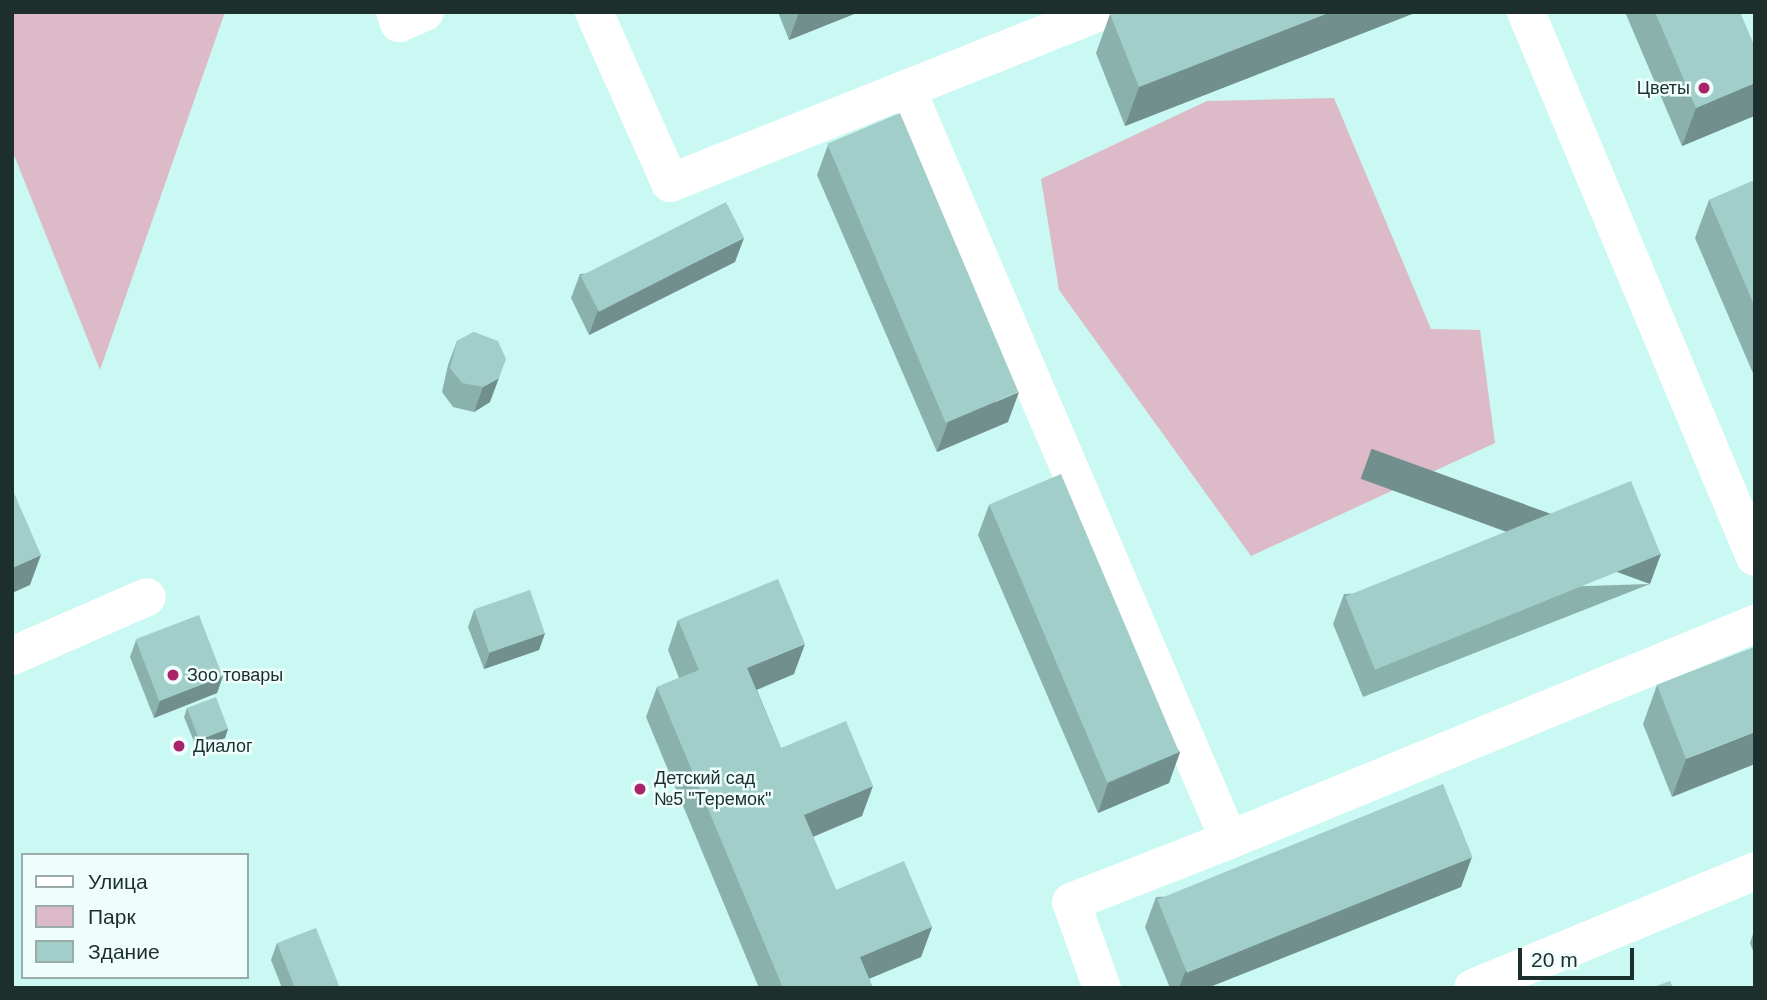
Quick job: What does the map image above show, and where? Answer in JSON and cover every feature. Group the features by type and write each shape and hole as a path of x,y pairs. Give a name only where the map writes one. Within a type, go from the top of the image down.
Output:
{"street":[{"path":"395,12 399,23 425,12"},
{"path":"594,12 670,183 1099,12"},
{"path":"1526,12 1755,557"},
{"path":"907,90 1229,840"},
{"path":"12,656 148,597"},
{"path":"1102,988 1071,902 1755,624"},
{"path":"1473,988 1755,871"}],"green space":[{"path":"12,12 225,12 100,370 12,150"},
{"path":"1334,98 1431,329 1480,330 1495,443 1251,556 1059,290 1041,179 1207,101"}],"building":[{"path":"1331,12 1139,87 1110,14"},
{"path":"1655,12 1740,12 1755,47 1755,83 1696,108"},
{"path":"900,113 1018,392 946,423 827,144"},
{"path":"1755,180 1755,307 1709,200"},
{"path":"726,202 744,238 599,312 581,276"},
{"path":"474,332 498,341 506,359 499,378 483,387 462,383 450,368 457,341"},
{"path":"1061,474 1179,752 1107,782 989,504"},
{"path":"1631,481 1661,554 1375,670 1345,596"},
{"path":"12,493 41,555 12,568"},
{"path":"778,579 805,644 747,668 781,748 846,721 873,786 804,815 836,890 904,861 932,927 860,957 873,988 783,988 657,687 699,670 678,620"},
{"path":"530,590 545,633 489,653 474,609"},
{"name":"Зоо товары","path":"199,615 223,677 159,701 136,639"},
{"path":"1755,647 1755,732 1686,759 1657,685"},
{"path":"216,697 228,729 199,740 187,708"},
{"path":"1443,784 1473,857 1187,973 1157,899"},
{"path":"316,928 340,988 295,988 277,943"},
{"path":"1670,981 1673,988 1651,988"}],"place":[{"name":"Цветы","path":"1704,88"},
{"name":"Зоо товары","path":"173,675"},
{"name":"Диалог","path":"179,746"},
{"name":"Детский сад №5 \"Теремок\"","path":"640,789"}]}
